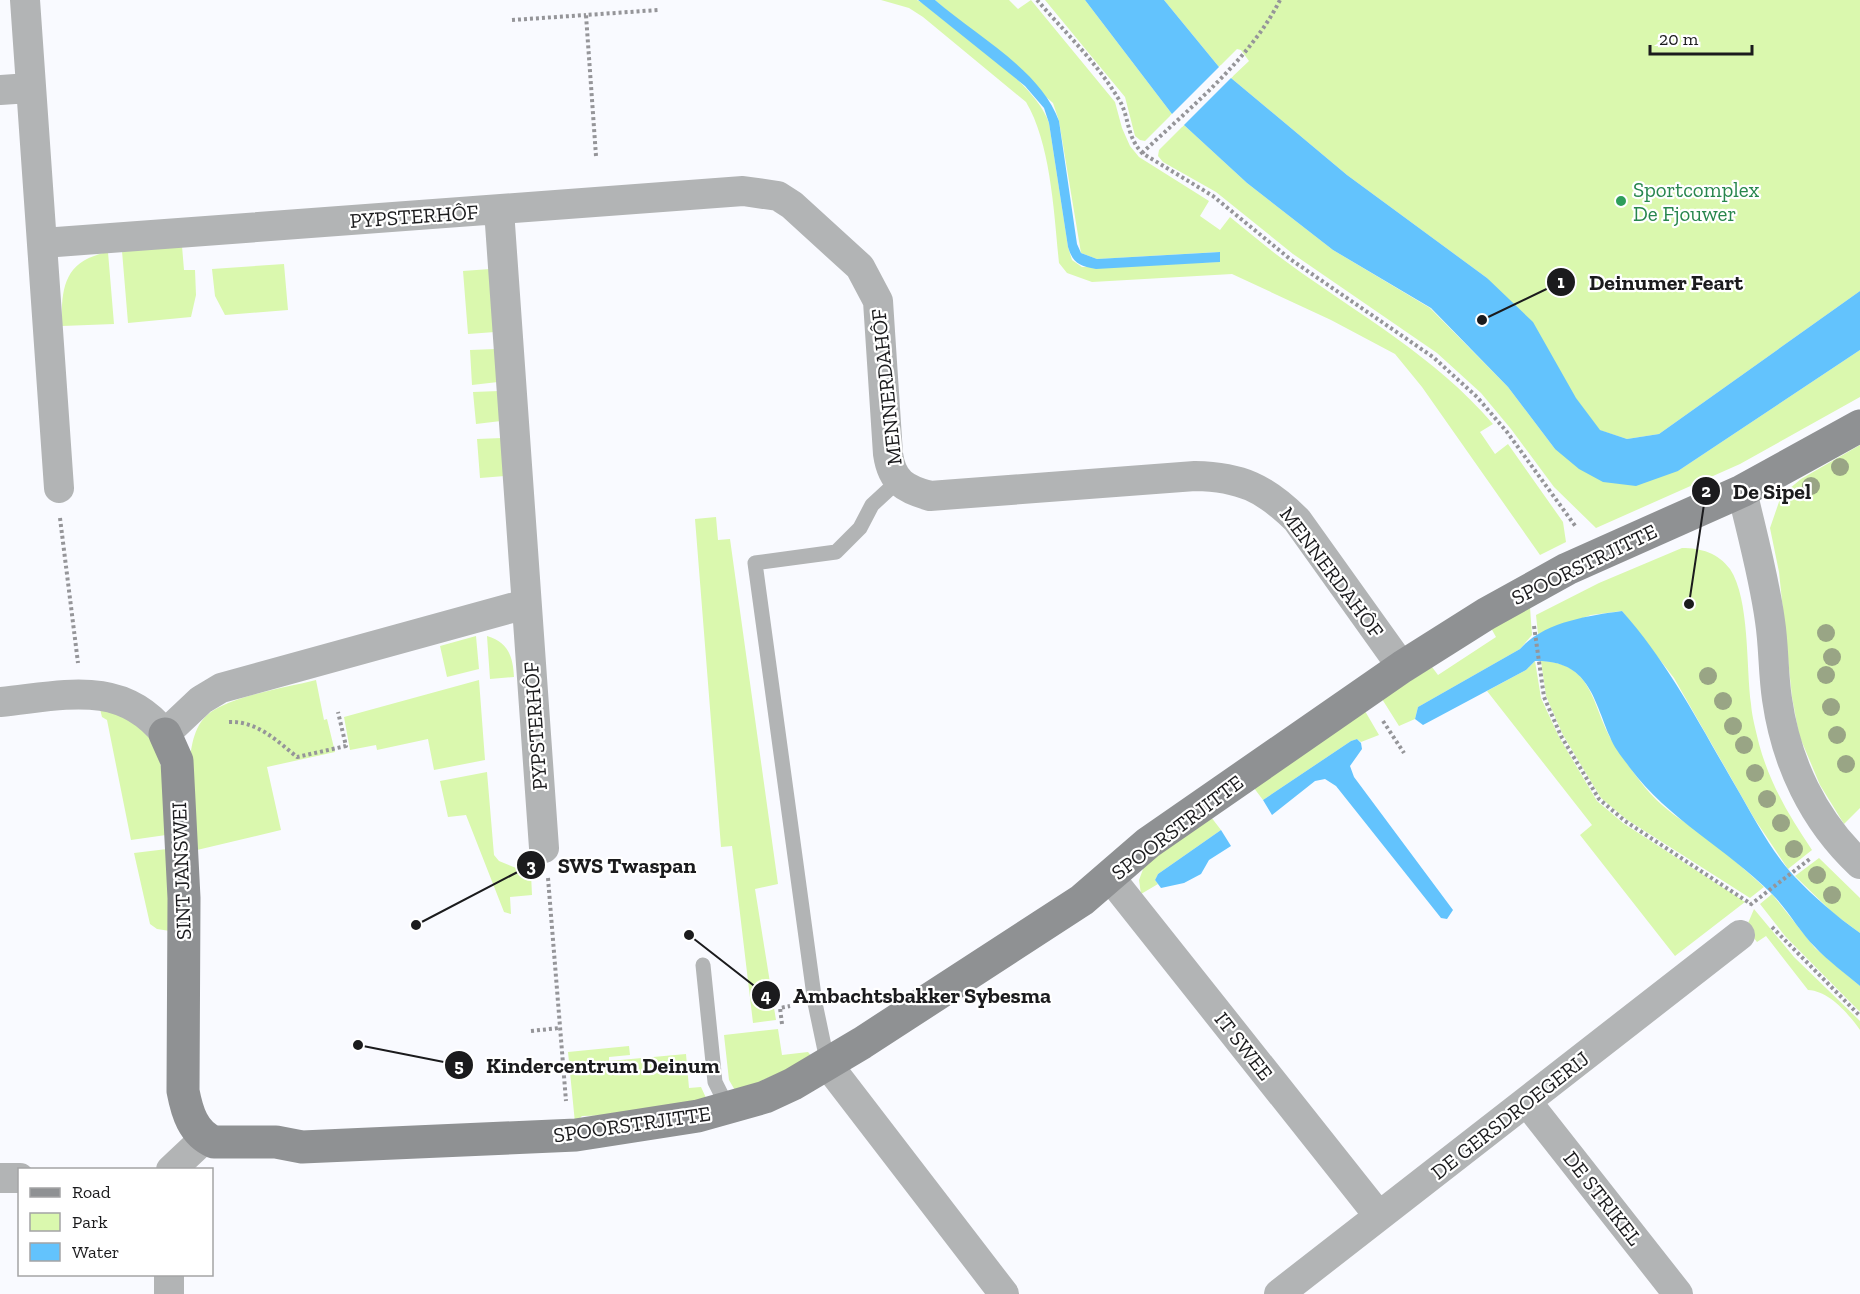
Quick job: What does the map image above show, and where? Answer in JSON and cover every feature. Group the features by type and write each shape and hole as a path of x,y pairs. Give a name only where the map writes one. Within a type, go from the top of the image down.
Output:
{"street":[{"path":"25,0 59,488"},
{"path":"0,90 30,88"},
{"name":"MENNERDAHÔF","path":"499,210 743,191 778,196 860,267 878,301 888,454 890,469 898,481 912,491 930,496 1195,476 1222,477 1243,481 1281,504 1297,520 1402,667"},
{"name":"PYPSTERHÔF","path":"43,243 499,210 544,848"},
{"name":"SPOORSTRJITTE","path":"205,1138 214,1142 276,1142 302,1147 570,1135 654,1125 765,1097 828,1065 1082,900 1148,843 1402,667 1486,614 1567,569 1742,491 1860,426"},
{"path":"1742,491 1770,621 1776,697 1791,759 1820,817 1835,838 1860,864"},
{"path":"165,734 201,700 221,688 526,604"},
{"name":"SINT JANSWEI","path":"0,702 82,694 107,695 135,705 152,717 165,734 177,760 184,898 183,1091 190,1116 205,1138"},
{"name":"IT SWEE","path":"1109,876 1379,1216"},
{"name":"DE GERSDROEGERIJ","path":"1286,1292 1379,1216 1740,935"},
{"path":"828,1065 1004,1294"},
{"name":"DE STRIKEL","path":"1527,1102 1678,1294"},
{"path":"173,1168 205,1138"},
{"path":"0,1179 18,1178"},
{"path":"169,1276 169,1294"}],"lane":[{"path":"828,1065 815,1003 755,563 837,552 860,528 872,505 898,481"},
{"path":"703,965 715,1082 728,1108"}],"path":[{"path":"1037,0 1120,100 1134,144 1142,153 1213,196 1290,258 1433,357 1477,397 1507,432 1578,530"},
{"path":"1142,153 1243,54 1268,25 1280,0"},
{"path":"512,20 658,10"},
{"path":"586,15 596,156"},
{"path":"59,488 58,503 78,664"},
{"path":"1535,633 1538,663 1548,707 1561,736 1599,799 1625,820 1756,908"},
{"path":"226,713 229,722 242,723 264,730 297,757 346,746 338,712"},
{"path":"544,848 566,1107"},
{"path":"1751,904 1820,851"},
{"path":"1767,920 1802,960 1860,1016"},
{"path":"531,1031 560,1028"}],"green space":[{"path":"881,0 917,0 924,4 994,59 1028,91 1041,107 1049,123 1072,260 1082,267 1220,262 1219,252 1097,259 1081,253 1059,121 1053,103 935,0 1009,0 1018,9 1031,0 1115,102 1122,128 1130,146 1139,157 1209,201 1200,216 1220,230 1230,217 1281,258 1446,377 1493,424 1480,432 1495,454 1508,444 1563,522 1566,542 1540,555 1422,387 1395,354 1331,320 1232,274 1092,282 1067,273 1059,263 1046,158 1041,138 1026,102 923,17 909,8"},
{"path":"1045,0 1085,0 1172,114 1145,141 1135,136 1125,97"},
{"name":"Sportcomplex De Fjouwer","path":"1164,0 1860,0 1860,291 1659,434 1627,439 1599,430 1487,278 1347,175 1231,78 1249,61 1241,50 1237,49 1219,67"},
{"path":"1184,125 1247,183 1333,250 1430,308 1508,387 1555,449 1678,471 1860,350 1860,397 1740,464 1596,528 1554,487 1481,393 1437,353 1293,254 1216,192 1163,162 1158,156 1159,150"},
{"path":"182,246 184,270 195,270 196,295 191,317 128,323 122,251"},
{"path":"108,252 114,324 62,326 63,299 68,278 82,262"},
{"path":"284,264 288,310 225,315 215,296 212,269"},
{"path":"490,269 495,332 468,334 463,271"},
{"path":"496,349 498,382 472,385 470,350"},
{"path":"499,391 501,421 476,424 473,392"},
{"path":"502,438 505,476 480,478 477,439"},
{"path":"1860,445 1860,808 1844,824 1820,785 1799,735 1792,697 1779,572 1770,528 1780,499 1789,489 1801,479"},
{"path":"716,517 718,540 730,539 778,884 755,889 776,1020 753,1023 732,846 721,847 695,519"},
{"path":"1682,548 1702,550 1715,555 1730,569 1736,582 1744,615 1749,689 1759,744 1781,799 1812,850 1788,869 1754,818 1674,678 1622,611 1591,615 1538,634 1536,615 1599,583"},
{"path":"1530,607 1532,635 1520,649 1418,707 1415,719 1399,726 1382,699 1432,667 1438,675 1496,637 1491,628"},
{"path":"476,636 479,669 447,677 440,646"},
{"path":"487,636 505,646 511,656 514,677 490,679"},
{"path":"1535,661 1541,698 1559,737 1597,801 1623,823 1745,902 1675,956 1580,835 1592,825 1487,691 1526,670"},
{"path":"1541,661 1559,664 1573,670 1583,680 1616,747 1646,789 1660,804 1709,839 1764,887 1750,898 1626,819 1601,798 1563,735 1546,696"},
{"path":"316,680 324,720 327,719 335,752 267,767 281,830 197,850 190,774 194,736 202,721 225,704"},
{"path":"479,680 485,760 434,770 428,739 377,750 376,745 350,750 344,717"},
{"path":"99,705 130,718 143,728 152,741 162,771 166,835 131,840 107,720 102,717"},
{"path":"1365,711 1379,735 1361,742 1357,739 1351,741 1263,800 1254,788"},
{"path":"487,772 494,855 499,861 531,874 532,895 510,897 511,914 504,912 466,815 448,817 440,781"},
{"path":"1211,817 1221,830 1158,874 1155,880 1158,884 1141,894 1139,880 1145,864"},
{"path":"167,849 170,931 157,929 150,924 134,853"},
{"path":"1819,858 1860,898 1860,933 1833,913 1795,876"},
{"path":"1772,894 1815,948 1860,986 1860,1012 1785,936 1760,904"},
{"path":"1754,909 1794,957 1860,1021 1860,1030 1844,1010 1831,999 1816,991 1808,990 1766,936 1757,942 1746,928"},
{"path":"778,1029 782,1055 808,1052 813,1058 736,1092 729,1080 724,1035"},
{"path":"629,1046 630,1055 609,1057 609,1061 686,1054 689,1088 701,1087 707,1100 615,1115 582,1116 575,1123 568,1052"}],"water":[{"path":"918,0 935,0 1005,54 1038,86 1050,103 1059,121 1077,244 1081,253 1097,259 1220,252 1220,262 1096,269 1078,263 1072,257 1068,247 1049,123 1044,108 1025,86"},
{"path":"1085,0 1164,0 1219,67 1231,78 1347,175 1487,278 1533,322 1576,398 1600,430 1627,439 1659,434 1860,291 1860,350 1678,471 1636,486 1603,482 1579,469 1555,449 1508,387 1431,308 1333,250 1247,183 1172,114"},
{"path":"1622,611 1670,675 1778,857 1809,891 1860,933 1860,986 1815,947 1778,900 1755,878 1662,803 1645,786 1614,745 1586,684 1578,674 1567,667 1553,662 1535,661 1526,670 1423,725 1415,719 1418,707 1520,649 1541,632 1581,618"},
{"path":"1357,739 1362,749 1350,766 1354,777 1453,910 1447,919 1441,918 1336,786 1325,779 1315,781 1272,815 1263,800"},
{"path":"1221,830 1231,846 1209,860 1201,874 1184,883 1161,888 1155,880 1158,874"}],"pier":[{"path":"1221,65 1233,76 1182,127 1170,116"}],"place":[{"name":"Sportcomplex De Fjouwer","path":"1621,201"},
{"name":"Deinumer Feart","path":"1482,320"},
{"name":"De Sipel","path":"1689,604"},
{"name":"SWS Twaspan","path":"416,925"},
{"name":"Ambachtsbakker Sybesma","path":"689,935"},
{"name":"Kindercentrum Deinum","path":"358,1045"}]}
